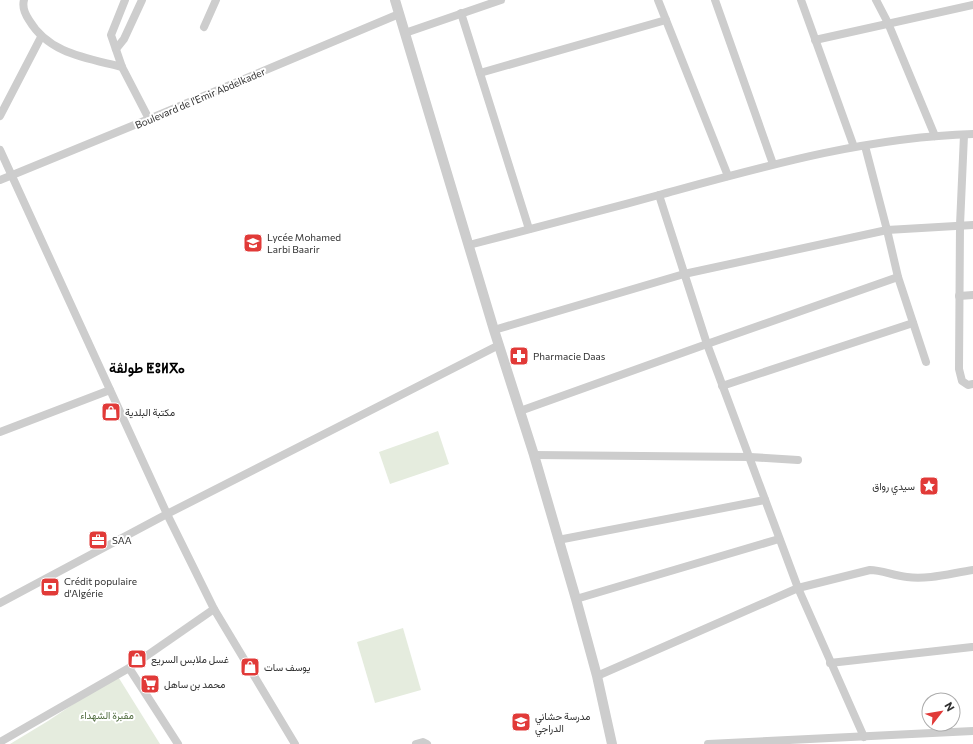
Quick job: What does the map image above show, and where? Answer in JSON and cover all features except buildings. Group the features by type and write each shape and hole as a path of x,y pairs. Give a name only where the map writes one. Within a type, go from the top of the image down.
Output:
{"street":[{"path":"24,0 23,4 25,13 41,37 62,50 122,67"},
{"path":"125,0 112,35 122,67 150,119"},
{"path":"116,49 124,39 142,0"},
{"path":"204,26 216,0"},
{"path":"395,0 494,330 534,455 597,676 612,744"},
{"path":"405,33 501,0"},
{"path":"658,0 728,176"},
{"path":"715,0 773,164"},
{"path":"801,0 854,147"},
{"path":"876,0 888,23 935,136"},
{"path":"815,40 888,23 962,3 973,5"},
{"path":"461,13 529,229"},
{"name":"Boulevard de l'Emir Abdelkader","path":"0,180 150,119 399,14"},
{"path":"480,73 666,20"},
{"path":"112,35 124,39"},
{"path":"0,116 41,37"},
{"path":"469,245 773,164 854,147 935,136 973,134"},
{"path":"964,135 960,225 960,377 965,384 973,384"},
{"path":"865,146 898,278 926,362"},
{"path":"0,150 167,514 214,609 295,744"},
{"path":"659,195 707,344 779,539 830,663 864,737"},
{"path":"494,330 684,274 887,230 973,225"},
{"path":"520,411 898,278"},
{"path":"959,296 973,295"},
{"path":"722,386 913,323"},
{"path":"0,603 167,514 499,345"},
{"path":"0,432 110,390"},
{"path":"534,455 750,457 798,460"},
{"path":"558,540 765,500"},
{"path":"576,599 779,539"},
{"path":"597,676 798,588 870,570 919,578 973,570"},
{"path":"0,742 129,668 214,609"},
{"path":"830,663 972,647"},
{"path":"129,668 178,744"},
{"path":"708,744 864,737 891,740 973,731"},
{"path":"416,744 423,742 427,744"}],"green space":[{"path":"438,431 449,464 390,484 379,452"},
{"path":"403,628 421,690 375,703 357,642"},
{"name":"مقبرة الشهداء","path":"117,675 160,744 10,744 48,721"}],"place":[{"name":"Lycée Mohamed Larbi Baarir","path":"253,243"},
{"name":"Pharmacie Daas","path":"519,356"},
{"name":"مكتبة البلدية","path":"111,412"},
{"name":"سيدي رواق","path":"929,486"},
{"name":"SAA","path":"98,540"},
{"name":"Crédit populaire d'Algérie","path":"50,587"},
{"name":"غسل ملابس السريع","path":"137,659"},
{"name":"يوسف سات","path":"250,667"},
{"name":"محمد بن ساهل","path":"150,684"},
{"name":"مدرسة حشاني الدراجي","path":"521,722"}],"district":[{"name":"طولڤة ⵟⵓⵍⴳⴰ","path":"147,367"}]}
